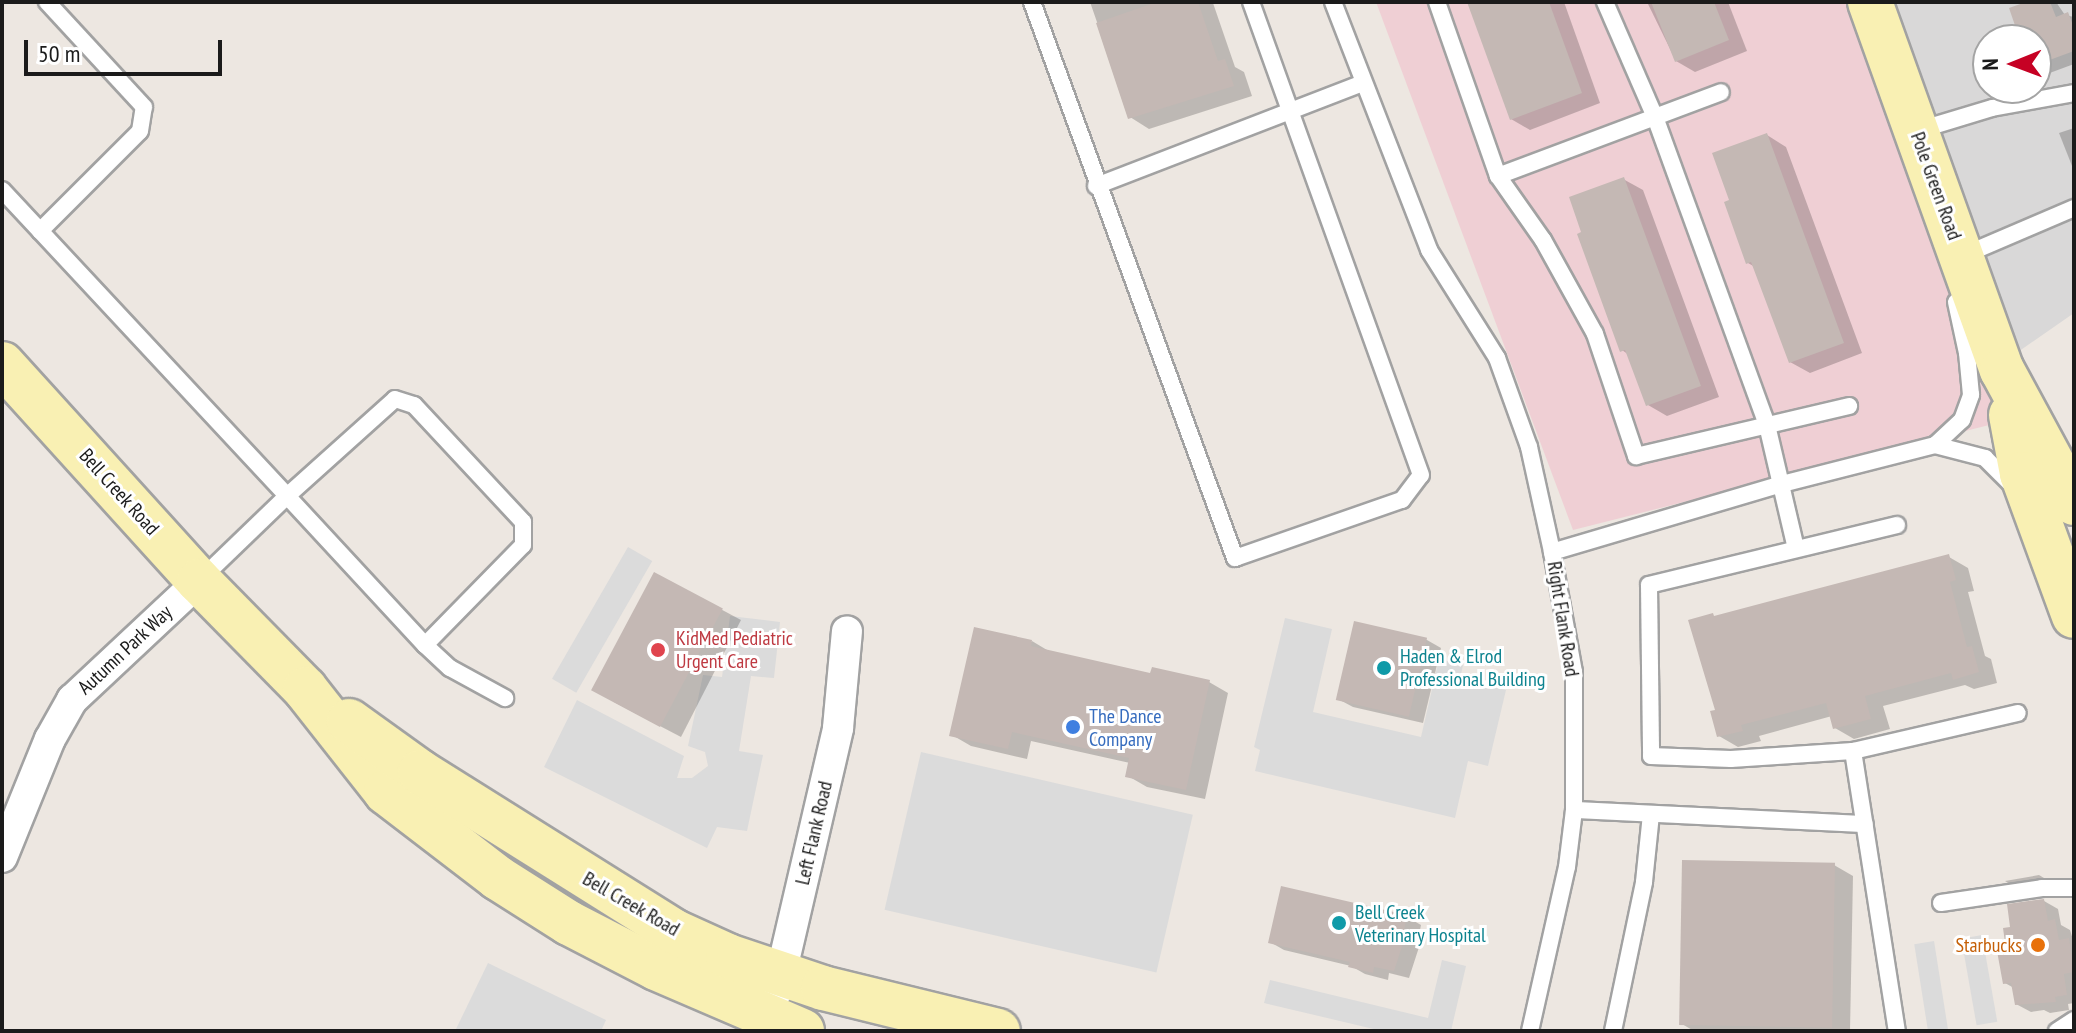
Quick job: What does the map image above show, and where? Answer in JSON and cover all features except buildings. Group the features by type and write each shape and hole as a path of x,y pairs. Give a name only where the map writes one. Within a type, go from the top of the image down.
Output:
{"street":[{"name":"Pole Green Road","path":"1870,2 1916,131 1951,265 2002,370 2022,474 2056,510 2074,616"},
{"name":"Bell Creek Road","path":"2,364 199,581 305,689 386,792 498,878 596,939 778,1027"},
{"name":"Autumn Park Way","path":"2,857 50,739 72,700 199,581"},
{"name":"Left Flank Road","path":"778,1027 782,975 838,728 847,631"},
{"name":"Bell Creek Road","path":"305,689 420,772 646,916 728,956 782,975 887,1005 998,1031"}],"lane":[{"path":"40,231 140,131 144,107 47,2"},
{"path":"1032,2 1096,186 1235,558 1402,500 1421,475 1251,2"},
{"path":"1333,2 1429,250 1497,358 1529,447 1552,552"},
{"path":"1437,2 1498,176 1543,240 1595,334 1636,456 1849,406"},
{"path":"1605,2 1655,117 1767,425 1796,549"},
{"path":"1096,186 1363,83"},
{"path":"1498,176 1721,92"},
{"path":"1916,131 1992,108 2074,93"},
{"path":"2,190 425,645 450,668 505,698"},
{"path":"1935,445 1962,420 1971,395 1951,265 2074,208"},
{"path":"199,581 287,496 395,399 414,405 523,522 523,545 425,645"},
{"path":"1935,445 1985,458 2056,510"},
{"name":"Right Flank Road","path":"1530,1031 1567,867 1574,810 1574,672 1552,552 1782,484 1935,445"},
{"path":"1897,525 1649,585 1651,756 1731,759 1853,751 2018,713"},
{"path":"1853,751 1897,1031"},
{"path":"1574,810 1865,824"},
{"path":"1613,1031 1644,882 1651,814"},
{"path":"1941,903 2042,888 2074,888"},
{"path":"2057,1031 2074,1020"}],"shaded area":[{"path":"1376,2 1853,2 2013,419 1573,530"},
{"path":"1874,2 2074,2 2074,313 2002,363"},
{"path":"628,547 652,561 576,693 552,679"},
{"path":"730,616 780,622 774,678 751,676 739,751 763,755 747,831 717,827 707,848 544,767 577,700 684,756 677,778 692,778 708,766 705,752 688,746 703,675 722,677"},
{"path":"1285,618 1332,629 1313,712 1421,737 1439,659 1463,665 1460,679 1506,690 1488,766 1468,761 1455,818 1255,771 1260,750 1254,747"},
{"path":"921,752 1193,815 1156,973 885,910"},
{"path":"1982,935 1997,1022 1977,1025 1961,939"},
{"path":"1934,941 1948,1031 1928,1031 1914,944"},
{"path":"1442,960 1466,966 1451,1031 1382,1031 1264,1003 1270,980 1428,1018"},
{"path":"488,963 606,1020 601,1031 456,1029"}],"place":[{"name":"KidMed Pediatric Urgent Care","path":"658,650"},
{"name":"Haden & Elrod Professional Building","path":"1384,668"},
{"name":"The Dance Company","path":"1073,727"},
{"name":"Bell Creek Veterinary Hospital","path":"1339,923"},
{"name":"Starbucks","path":"2038,945"}]}
